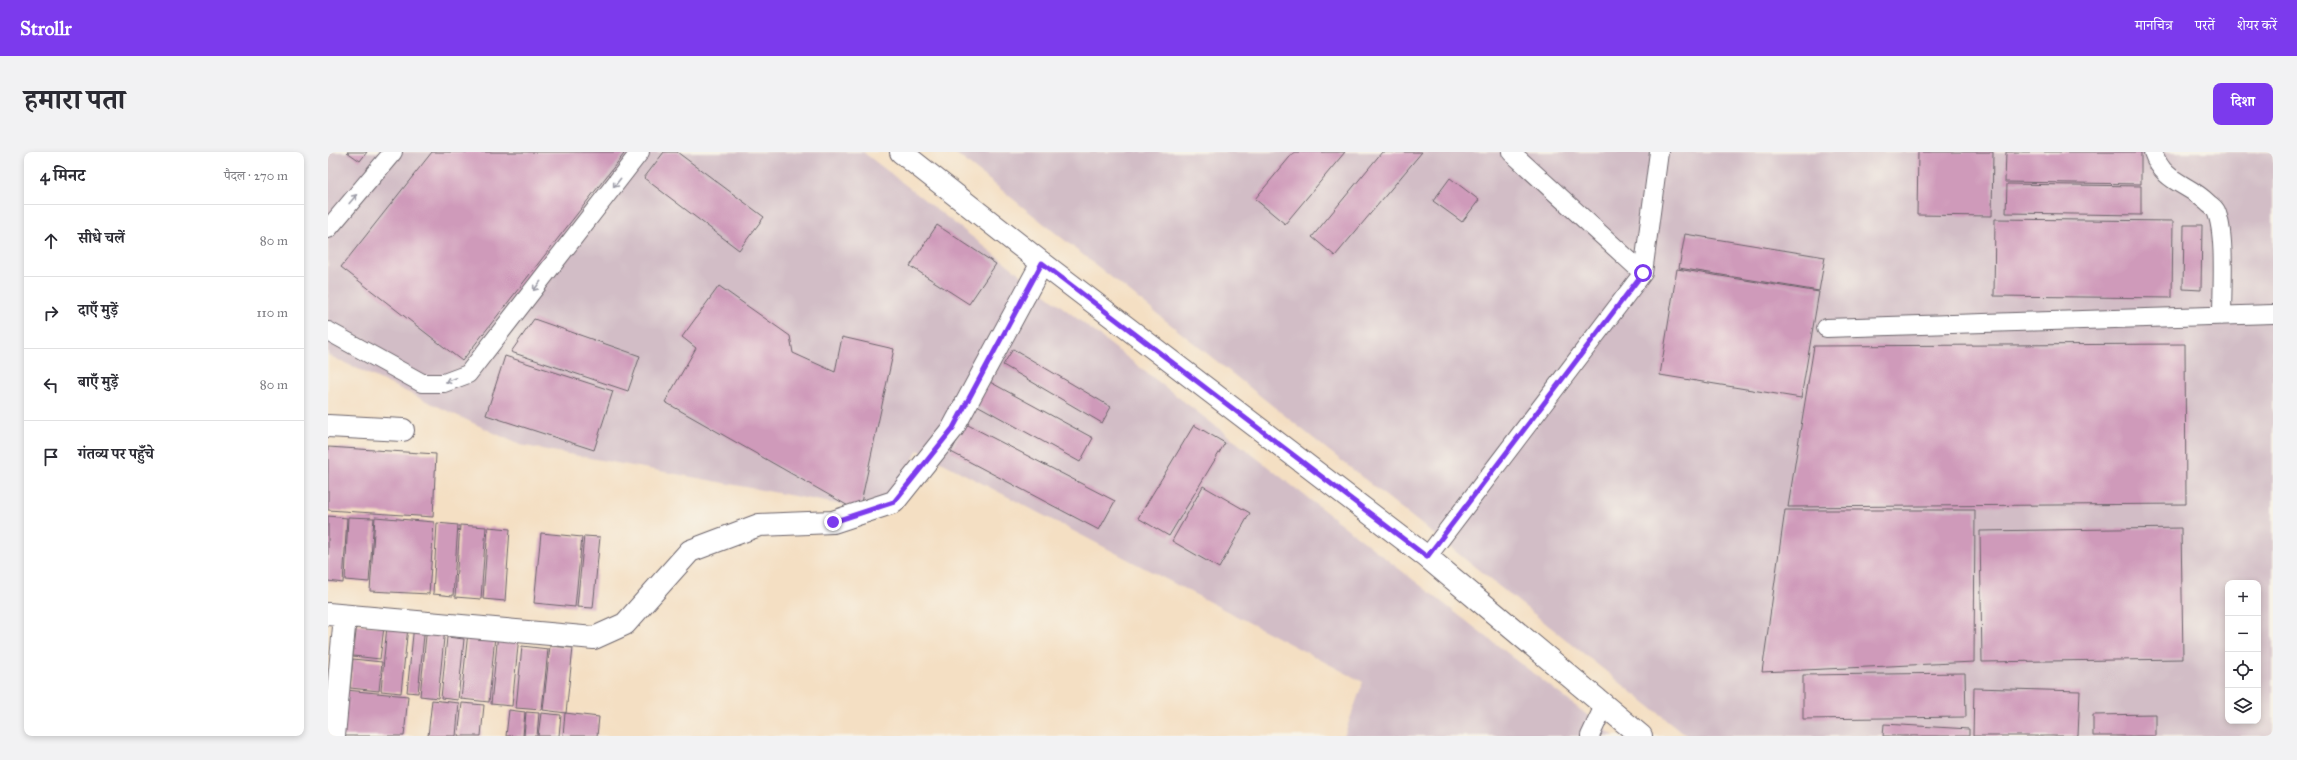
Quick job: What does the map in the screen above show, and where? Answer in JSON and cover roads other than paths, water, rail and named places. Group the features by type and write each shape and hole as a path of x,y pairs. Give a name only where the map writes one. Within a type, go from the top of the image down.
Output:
{"street":[{"path":"901,152 1042,263 1427,557 1641,736"},
{"path":"334,736 337,615 594,638 625,624 690,551 759,525 833,522 894,502 953,428 1042,263"},
{"path":"328,426 403,430"}],"lane":[{"path":"328,229 393,152"},
{"path":"328,331 422,383 444,383 468,374 640,152"},
{"path":"1511,152 1643,273"},
{"path":"1427,557 1643,273 1659,152"},
{"path":"2153,152 2157,163 2164,173 2202,197 2216,211 2222,241 2222,316"},
{"path":"1826,328 2273,314"},
{"path":"1590,736 1604,706"}]}
